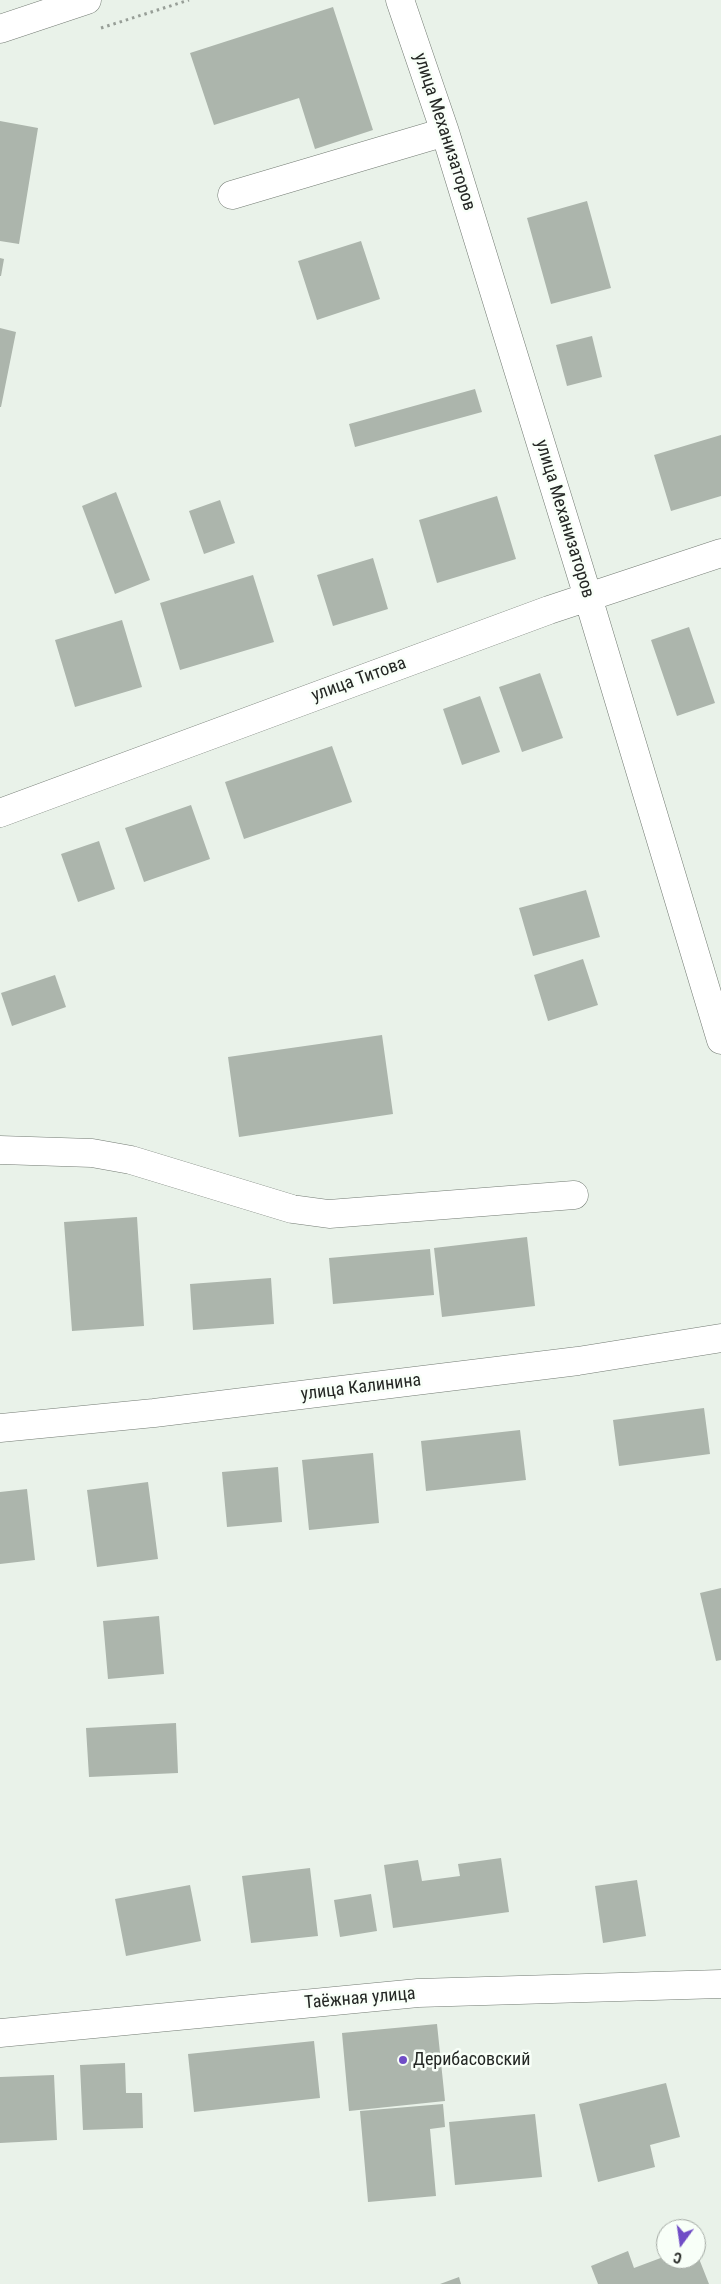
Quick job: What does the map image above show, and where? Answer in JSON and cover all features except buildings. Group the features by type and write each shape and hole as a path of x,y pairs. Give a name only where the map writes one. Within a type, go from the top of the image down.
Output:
{"street":[{"path":"0,29 87,0"},
{"name":"улица Механизаторов","path":"400,0 445,132 588,597 721,1040"},
{"path":"232,195 445,132"},
{"name":"улица Титова","path":"0,813 588,597 721,553"},
{"path":"0,1150 92,1153 131,1160 292,1209 329,1214 574,1195"},
{"name":"улица Калинина","path":"0,1428 154,1413 568,1363 721,1338"},
{"name":"Таёжная улица","path":"0,2033 408,1994 721,1984"}],"place":[{"name":"Дерибасовский","path":"403,2060"}]}
